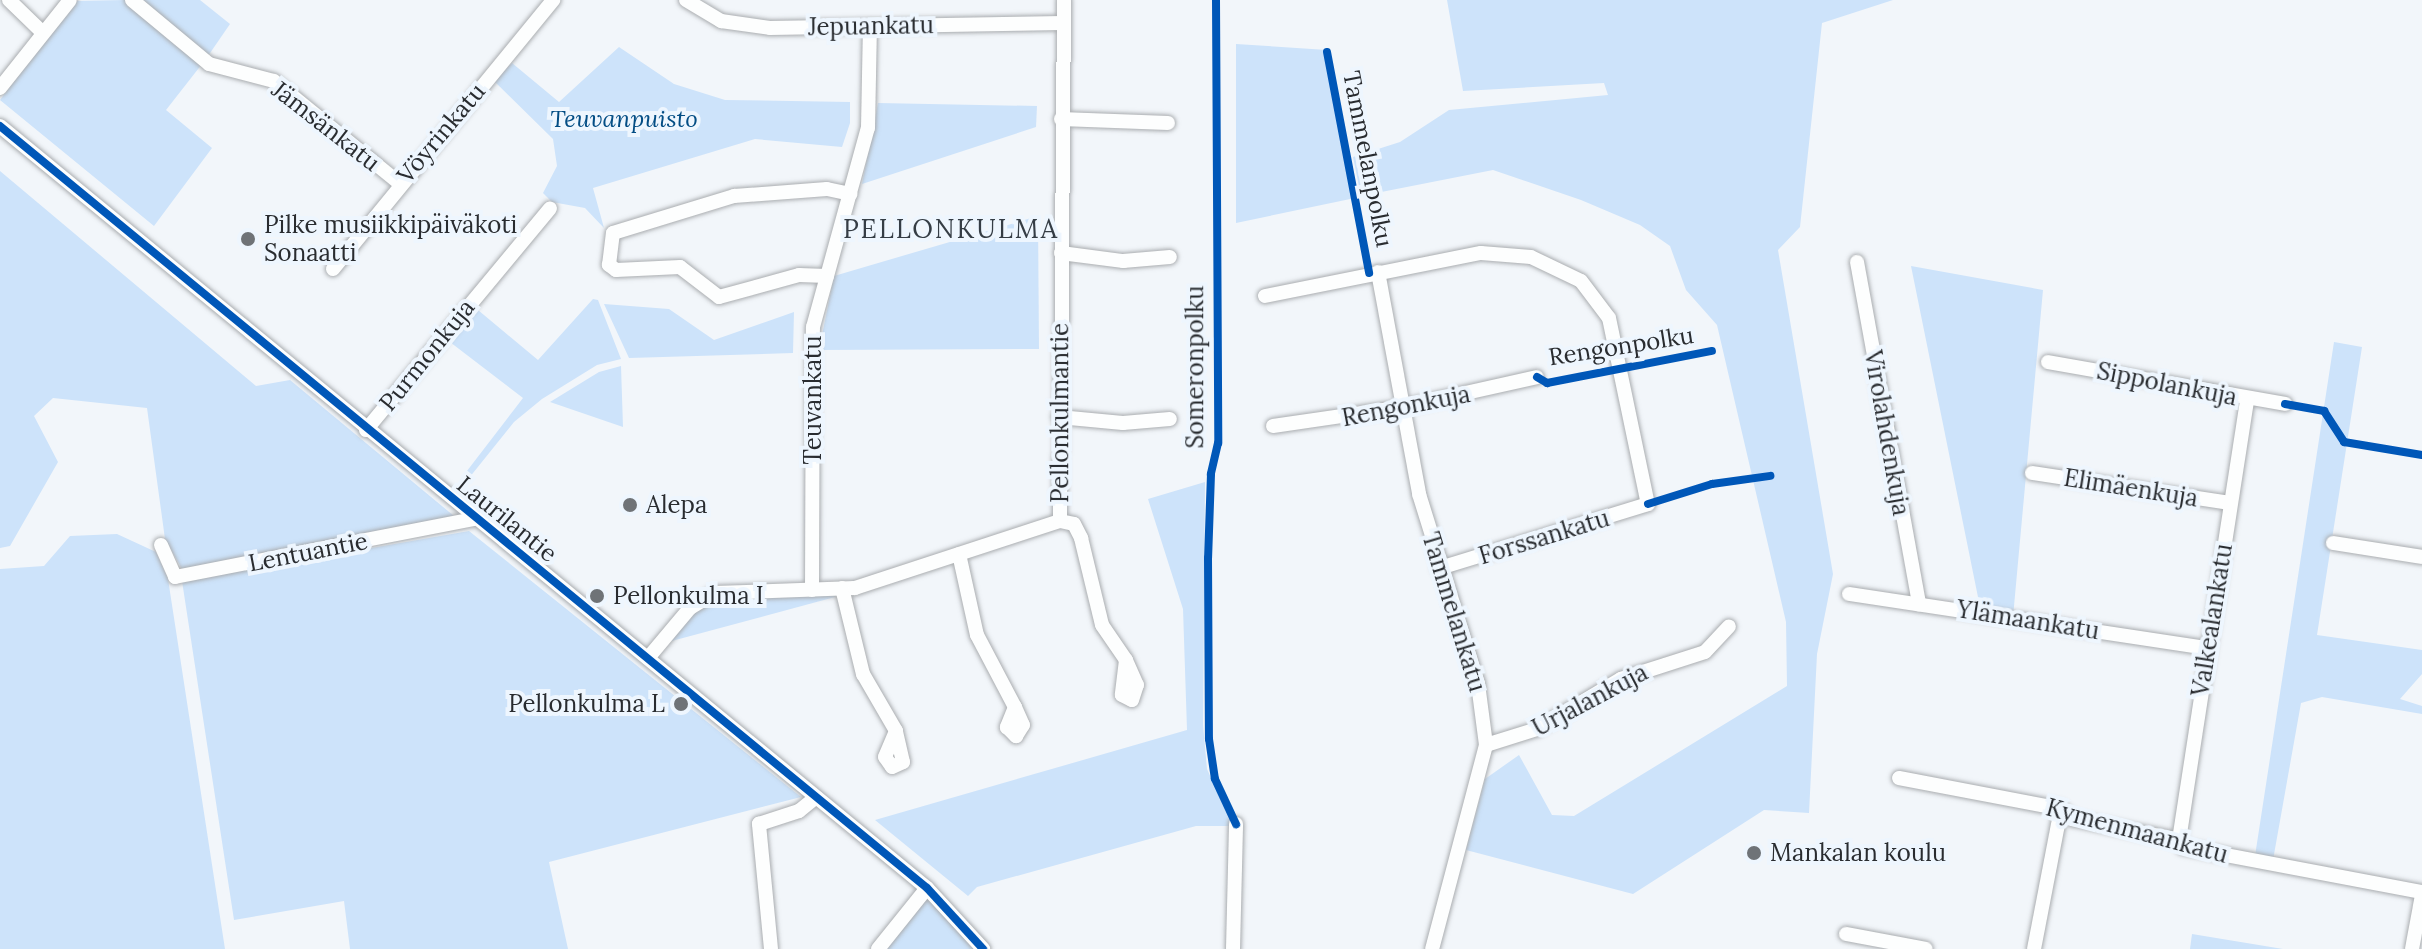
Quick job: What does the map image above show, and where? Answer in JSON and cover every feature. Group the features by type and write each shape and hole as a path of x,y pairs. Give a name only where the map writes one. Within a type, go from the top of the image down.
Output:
{"street":[{"path":"9,0 42,32"},
{"path":"0,88 70,0"},
{"name":"Jämsänkatu","path":"132,0 209,64 274,81 399,183"},
{"name":"Vöyrinkatu","path":"333,269 399,183 553,0"},
{"name":"Jepuankatu","path":"686,0 733,23 770,28 1062,23"},
{"name":"Pellonkulmantie","path":"648,658 690,608 715,593 842,588 1060,521 1064,0"},
{"name":"Teuvankatu","path":"812,590 813,327 868,128 870,26"},
{"path":"1061,119 1168,123"},
{"name":"Laurilantie","path":"0,126 474,519 927,888 983,949"},
{"path":"827,276 799,275 719,297 680,267 616,270 609,265 613,233 734,196 827,189 850,194"},
{"name":"Purmonkuja","path":"366,430 550,208"},
{"path":"1061,253 1123,261 1170,257"},
{"name":"Forssankatu","path":"1378,272 1481,253 1531,257 1581,281 1609,318 1648,504 1440,568"},
{"name":"Virolahdenkuja","path":"1857,262 1919,604"},
{"path":"1265,296 1378,272"},
{"name":"Tammelankatu","path":"1378,272 1403,407 1440,568 1478,684 1486,745 1432,949"},
{"name":"Sippolankuja","path":"2048,362 2285,404"},
{"name":"Rengonkuja","path":"1273,426 1403,407 1537,377"},
{"name":"Valkealankatu","path":"2179,840 2247,399"},
{"path":"1059,417 1123,423 1170,419"},
{"name":"Elimäenkuja","path":"2032,473 2230,503"},
{"name":"Lentuantie","path":"161,545 175,577 474,519"},
{"path":"1060,521 1074,524 1102,625 1126,660"},
{"path":"2333,543 2422,557"},
{"path":"959,554 977,635 1015,707"},
{"path":"842,588 863,674 896,731"},
{"name":"Ylämaankatu","path":"1849,594 2207,648"},
{"name":"Urjalankuja","path":"1486,745 1537,729 1621,679 1705,652 1729,626"},
{"name":"Kymenmaankatu","path":"1899,778 2061,809 2073,819 2179,840 2183,847 2422,894"},
{"path":"771,949 759,824 799,811 816,797"},
{"path":"2034,949 2061,809"},
{"path":"1233,949 1236,824"},
{"path":"878,949 927,888"},
{"path":"2412,949 2422,894"},
{"path":"1846,934 1926,949"}],"green space":[{"path":"125,0 202,64 166,110 212,148 154,226 0,100 74,1"},
{"path":"140,0 200,0 230,24 208,56"},
{"path":"1447,0 1893,0 1822,23 1800,227 1778,250 1833,574 1817,654 1809,813 1764,810 1633,894 1466,850 1485,779 1519,755 1552,815 1574,816 1787,686 1786,622 1717,325 1686,290 1670,246 1640,225 1581,200 1493,170 1361,196 1353,157 1400,142 1449,110 1608,95 1604,83 1463,91"},
{"path":"1236,44 1327,50 1355,198 1236,223"},
{"name":"Teuvanpuisto","path":"619,47 674,84 725,100 850,102 850,123 842,147 755,139 593,188 604,228 585,208 552,202 543,193 557,166 553,139 494,81 512,63 559,102"},
{"path":"878,103 1037,106 1036,127 862,184"},
{"path":"0,171 256,386 290,380 454,516 182,569 165,539 147,408 53,398 34,416 58,462 10,546 0,548"},
{"path":"1038,216 1039,349 819,350 834,276"},
{"path":"1911,266 2043,290 2013,617 1976,612 1979,602"},
{"path":"593,299 598,300 621,359 597,365 542,399 514,422 465,483 460,480 523,398 446,339 472,305 538,360"},
{"path":"604,304 669,309 714,340 794,312 793,353 629,358"},
{"path":"2334,342 2362,347 2317,635 2422,650 2422,674 2400,699 2422,706 2422,714 2322,697 2301,703 2273,860 2255,856"},
{"path":"621,366 623,427 550,402 599,372"},
{"path":"1205,482 1203,725 1207,769 1233,826 1196,826 977,887 968,896 875,820 1187,730 1183,609 1148,499"},
{"path":"469,531 801,797 549,862 568,949 350,949 344,901 234,920 182,581"},
{"path":"117,534 156,552 168,579 225,949 0,949 0,569 44,566 70,536"},
{"path":"835,595 668,642 694,612 717,598"},
{"path":"927,888 979,949 884,949"},
{"path":"2192,934 2283,949 2190,949"}],"cycle path":[{"name":"Someronpolku","path":"1216,0 1218,443 1211,474 1208,558 1209,739 1215,779 1236,824"},
{"name":"Tammelanpolku","path":"1327,52 1369,273"},
{"path":"0,126 927,888 983,949"},
{"name":"Rengonpolku","path":"1537,377 1547,383 1712,351"},
{"path":"2285,404 2324,411 2344,442 2422,455"},
{"path":"1648,504 1712,484 1770,476"}],"place":[{"name":"Pilke musiikkipäiväkoti Sonaatti","path":"248,239"},
{"name":"Alepa","path":"630,505"},
{"name":"Pellonkulma I","path":"597,596"},
{"name":"Pellonkulma L","path":"681,704"},
{"name":"Mankalan koulu","path":"1754,853"}],"district":[{"name":"PELLONKULMA","path":"951,229"}]}
